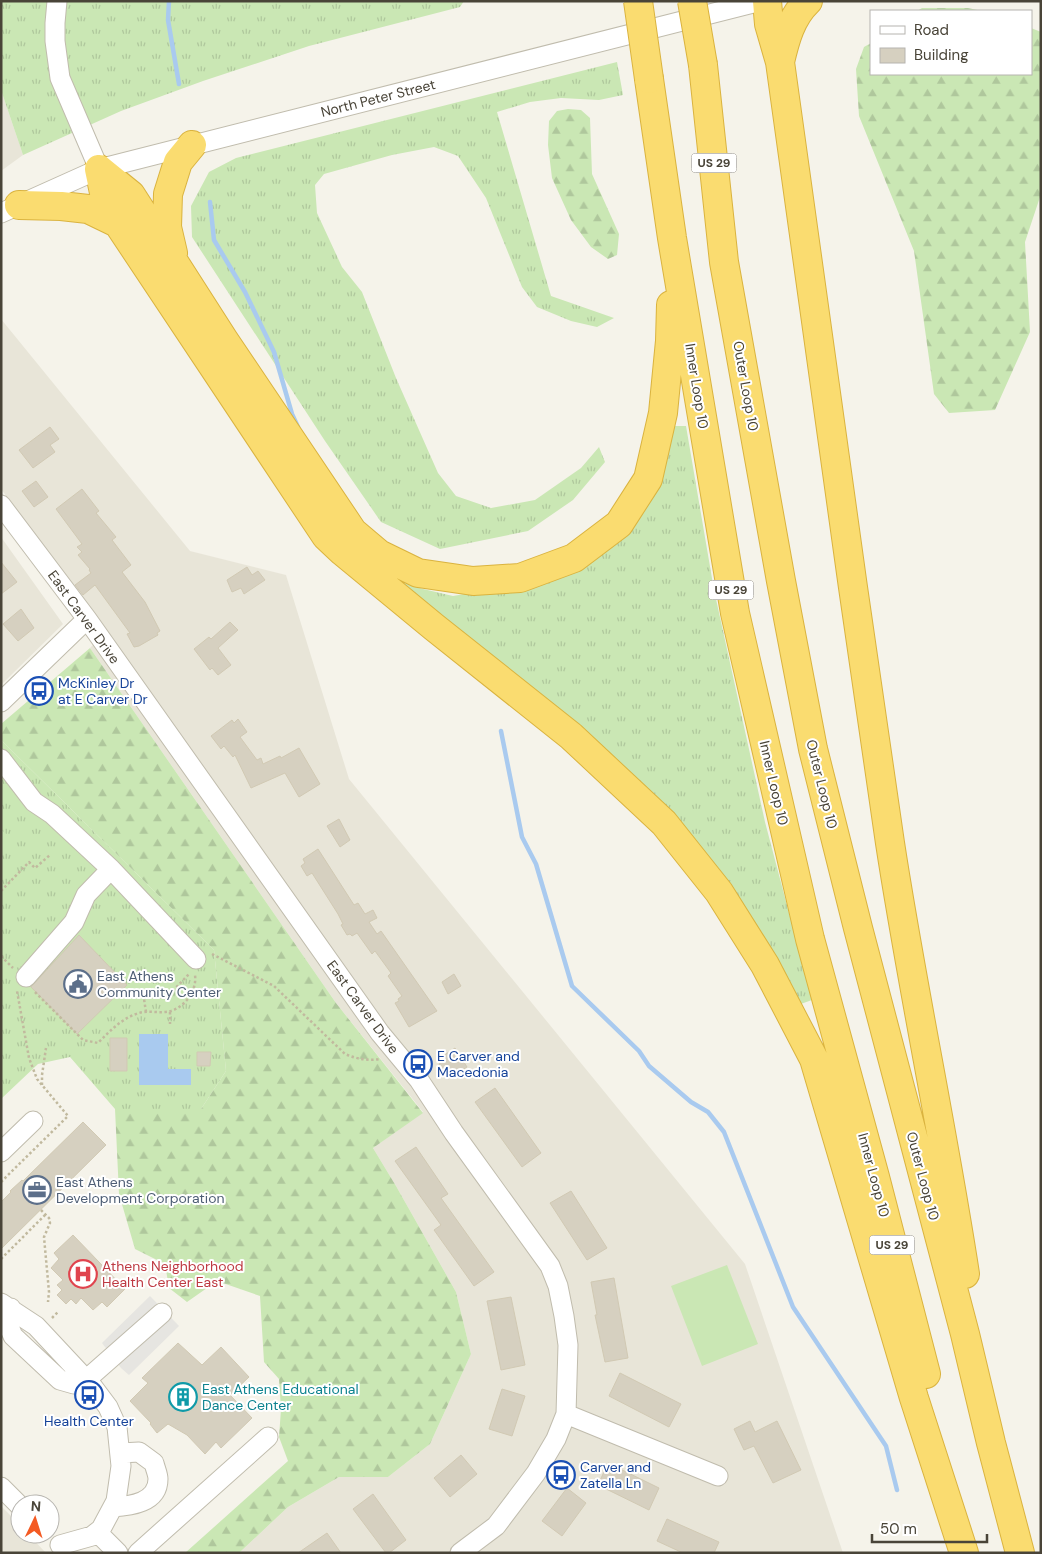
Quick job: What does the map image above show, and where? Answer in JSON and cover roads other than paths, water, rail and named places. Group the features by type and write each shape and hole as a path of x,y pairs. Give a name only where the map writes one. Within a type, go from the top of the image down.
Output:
{"highway":[{"name":"Inner Loop 10","path":"638,1 672,238 737,622 810,939 875,1177 969,1553"},
{"name":"Outer Loop 10","path":"692,1 703,65 724,262 813,749 1020,1553"},
{"path":"767,1 769,24 780,62 891,845 921,1028 955,1205 991,1443"},
{"path":"780,62 790,28 796,16 808,1"},
{"path":"176,264 167,227 168,194 178,162 192,145"},
{"path":"99,169 107,207 117,224 326,536 434,627 571,736 664,822 724,900 766,965 814,1059 914,1398 964,1553"},
{"path":"99,169 131,195 224,340 353,532 378,554 418,573 473,581 520,578 574,558 619,524 648,478 663,413 670,341 672,238"},
{"path":"10,209 61,206 88,209 117,224"}],"street":[{"path":"58,1 55,23 60,78 99,169"},
{"name":"North Peter Street","path":"10,209 99,169 760,1"},
{"name":"East Carver Drive","path":"1,505 86,619 380,1033 419,1080 454,1133 550,1266 558,1286 567,1335 566,1414 556,1439 536,1473 482,1547 460,1553"},
{"path":"1,702 86,619"},
{"path":"1,760 34,802 52,814 111,869 196,959"},
{"path":"23,982 74,922 86,895 111,869"},
{"path":"1,1152 34,1121"},
{"path":"6,1305 36,1326 87,1379 108,1407 117,1427 121,1453 120,1484 113,1507 100,1530 92,1536 60,1543"},
{"path":"87,1379 162,1313"},
{"path":"566,1414 718,1476"},
{"path":"138,1553 268,1437"},
{"path":"113,1507 131,1506 141,1503 154,1490 158,1480 154,1463 139,1452 121,1453"},
{"path":"1,1487 10,1496"},
{"path":"96,1532 118,1553"}],"water":[{"path":"139,1034 168,1034 168,1069 191,1069 191,1085 139,1085"}],"waterway":[{"path":"169,1 168,20 179,84"},
{"path":"210,202 214,240 245,292 274,352 292,414 298,427"},
{"path":"501,731 522,837 536,864 572,986 639,1051 649,1066 691,1102 708,1112 724,1132 793,1307 886,1446 897,1490"}],"place":[{"name":"McKinley Dr at E Carver Dr","path":"39,691"},
{"name":"East Athens Community Center","path":"78,984"},
{"name":"E Carver and Macedonia","path":"418,1064"},
{"name":"East Athens Development Corporation","path":"37,1190"},
{"name":"Athens Neighborhood Health Center East","path":"83,1274"},
{"name":"Health Center","path":"89,1395"},
{"name":"East Athens Educational Dance Center","path":"183,1397"},
{"name":"Carver and Zatella Ln","path":"561,1475"}]}
